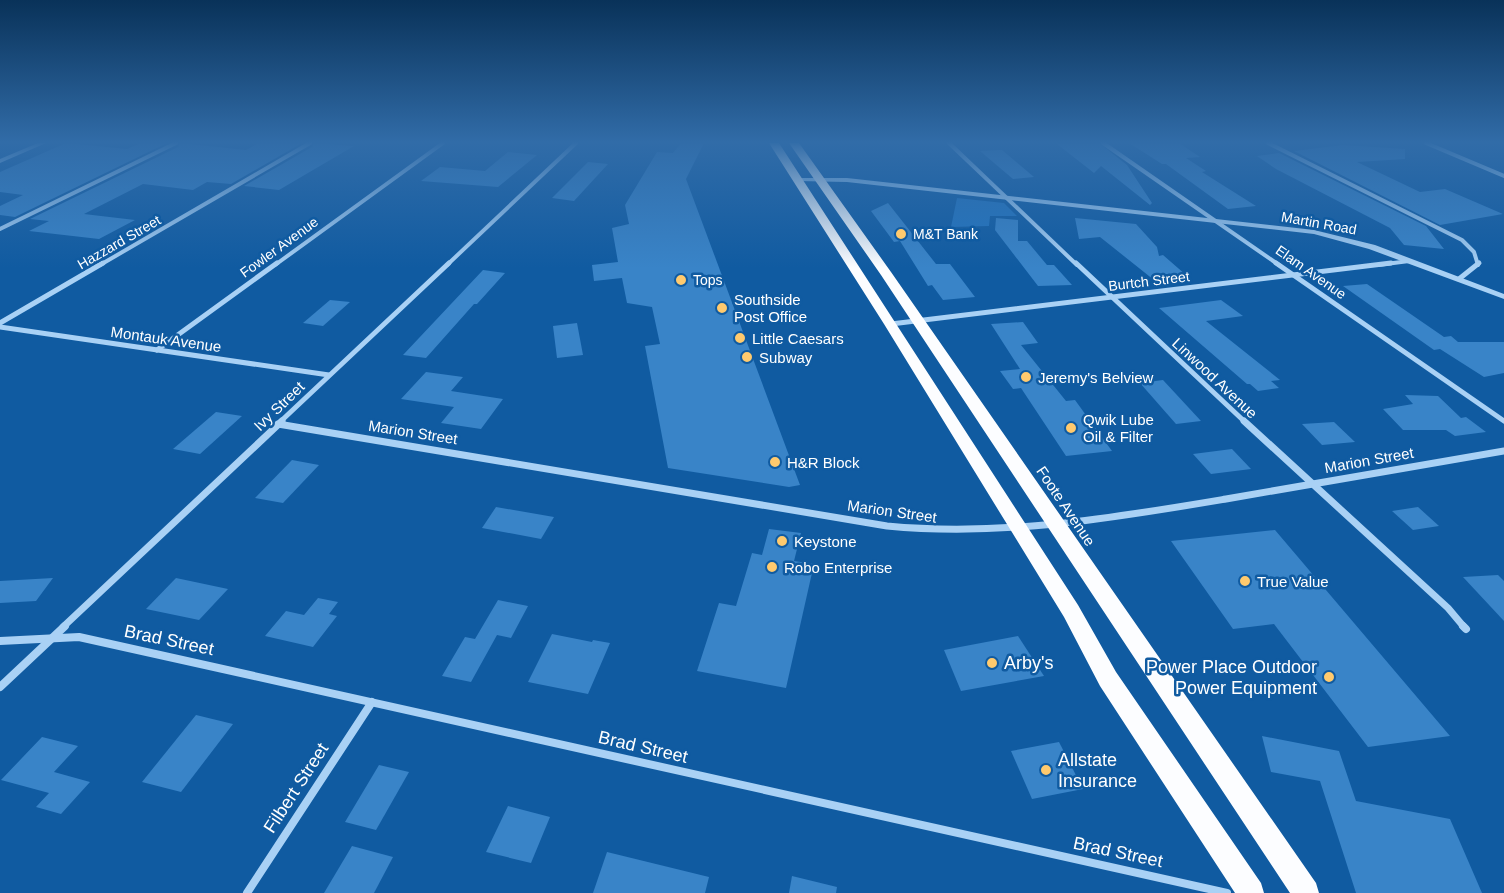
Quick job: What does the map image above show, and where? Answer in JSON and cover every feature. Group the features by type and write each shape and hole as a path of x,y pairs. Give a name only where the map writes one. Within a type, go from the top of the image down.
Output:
{"highway":[{"path":"802,185 1071,611 1108,679 1251,893"},
{"name":"Foote Avenue","path":"824,185 1306,893"}],"street":[{"path":"0,229 91,185"},
{"name":"Hazzard Street","path":"0,325 239,185"},
{"name":"Fowler Avenue","path":"157,350 385,185"},
{"name":"Ivy Street","path":"0,687 532,185"},
{"name":"Martin Road","path":"886,185 1330,235 1409,261 1504,297"},
{"name":"Linwood Avenue","path":"994,185 1448,608 1466,629"},
{"name":"Elam Avenue","path":"1163,185 1504,421"},
{"path":"1351,185 1462,240 1474,252 1479,264 1459,279"},
{"name":"Burtch Street","path":"891,324 1409,261"},
{"name":"Montauk Avenue","path":"0,325 329,375"},
{"name":"Marion Street","path":"278,424 887,526 959,532 1020,530 1112,518 1504,451"},
{"name":"Brad Street","path":"0,641 79,637 1227,893"},
{"name":"Filbert Street","path":"247,893 372,702"}],"shaded area":[{"path":"957,198 1004,203 1017,216 990,216 989,226 951,227"}],"building":[{"path":"0,185 81,185 15,217 0,215 0,206 23,195 0,192"},
{"path":"101,185 142,185 84,214 135,220 99,239 29,231 49,221 30,219"},
{"path":"149,185 202,185 193,190"},
{"path":"246,185 288,185 279,190 244,186"},
{"path":"468,185 501,185 498,187"},
{"path":"565,185 589,185 574,201 552,198"},
{"path":"637,185 688,185 800,485 789,487 668,468 645,346 660,344 652,307 627,303 622,278 594,281 592,265 618,262 612,228 629,224 625,205"},
{"path":"1124,185 1140,185 1152,203 1150,205"},
{"path":"1194,185 1222,185 1256,206 1228,209"},
{"path":"1306,185 1343,185 1426,226 1444,249 1404,245 1390,228"},
{"path":"1360,185 1405,185 1420,192 1445,189 1503,214 1440,225"},
{"path":"888,203 936,264 950,264 975,297 943,300 932,285 928,286 900,241 894,242 871,211"},
{"path":"996,218 1018,220 1018,241 1027,241 1047,265 1054,265 1072,285 1038,286 995,230"},
{"path":"1075,218 1136,224 1157,247 1159,256 1163,255 1186,275 1154,280 1100,237 1079,239"},
{"path":"483,270 505,273 426,358 403,355"},
{"path":"1367,284 1444,337 1451,336 1458,342 1504,342 1504,373 1484,377 1440,349 1434,350 1343,286"},
{"path":"330,300 350,302 323,326 303,323"},
{"path":"1221,300 1243,316 1206,321 1280,380 1271,381 1279,388 1258,391 1247,384 1159,308"},
{"path":"1023,322 1038,343 1021,345 1066,401 1075,400 1112,451 1066,456 1021,388 1013,389 1000,371 1020,369 991,324"},
{"path":"577,323 583,355 557,358 553,326"},
{"path":"426,372 463,377 451,391 503,399 481,429 441,423 454,407 401,399"},
{"path":"1163,380 1201,421 1176,424 1140,383"},
{"path":"1405,395 1438,396 1461,418 1466,417 1486,432 1455,436 1446,430 1403,430 1383,409 1413,404"},
{"path":"216,412 242,416 200,454 173,449"},
{"path":"1334,422 1355,442 1322,445 1302,424"},
{"path":"1232,449 1251,469 1211,474 1193,454"},
{"path":"292,460 319,465 283,503 255,498"},
{"path":"496,507 554,517 541,539 482,528"},
{"path":"1418,507 1439,526 1413,530 1392,511"},
{"path":"769,529 801,533 794,561 814,564 786,688 697,671 719,603 736,606 752,553 762,555"},
{"path":"1275,530 1450,736 1368,747 1274,624 1233,629 1171,541"},
{"path":"1498,575 1504,581 1504,621 1463,577"},
{"path":"53,578 36,601 0,603 0,581"},
{"path":"176,578 228,589 199,620 146,609"},
{"path":"318,598 338,602 329,614 337,616 313,647 265,636 286,611 304,615"},
{"path":"498,600 528,606 511,638 497,635 471,682 442,676 465,637 475,639"},
{"path":"552,634 610,643 588,694 528,682"},
{"name":"Arby's","path":"1018,636 1044,676 961,691 944,650"},
{"path":"196,715 233,724 181,792 142,782"},
{"path":"1262,736 1339,751 1356,801 1450,819 1482,893 1356,893 1320,781 1271,772"},
{"path":"42,737 78,746 54,772 90,782 61,814 36,807 49,793 1,780"},
{"name":"Allstate Insurance","path":"1059,742 1083,789 1032,799 1011,751"},
{"path":"379,765 409,772 376,830 345,822"},
{"path":"508,806 550,817 531,863 486,852"},
{"path":"352,846 393,857 374,893 324,893"},
{"path":"607,852 709,877 705,893 593,893"},
{"path":"792,876 837,887 836,893 789,893"}],"place":[{"name":"M&T Bank","path":"901,234"},
{"name":"Tops","path":"681,280"},
{"name":"Southside Post Office","path":"722,308"},
{"name":"Little Caesars","path":"740,338"},
{"name":"Subway","path":"747,357"},
{"name":"Jeremy's Belview","path":"1026,377"},
{"name":"Qwik Lube Oil & Filter","path":"1071,428"},
{"name":"H&R Block","path":"775,462"},
{"name":"Keystone","path":"782,541"},
{"name":"Robo Enterprise","path":"772,567"},
{"name":"True Value","path":"1245,581"},
{"name":"Arby's","path":"992,663"},
{"name":"Power Place Outdoor Power Equipment","path":"1329,677"},
{"name":"Allstate Insurance","path":"1046,770"}]}
